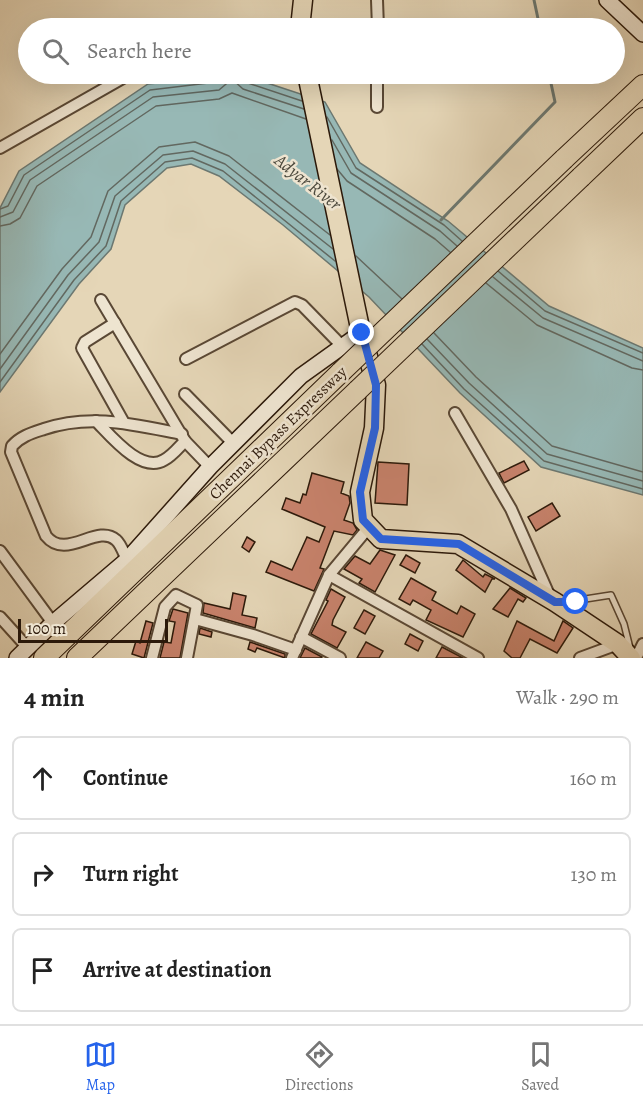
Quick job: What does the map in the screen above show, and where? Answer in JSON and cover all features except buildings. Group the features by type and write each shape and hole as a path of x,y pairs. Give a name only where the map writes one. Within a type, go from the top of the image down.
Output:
{"highway":[{"name":"Chennai Bypass Expressway","path":"30,655 341,372 643,85"},
{"name":"Chennai Bypass Expressway","path":"77,658 643,118"}],"main road":[{"path":"301,18 303,0"},
{"path":"309,84 361,331 376,385 375,428 360,492 363,520 381,539 459,544 553,601 618,644 633,658"}],"street":[{"path":"377,0 378,18"},
{"path":"607,0 643,34"},
{"path":"0,148 112,84"},
{"path":"377,84 377,107"},
{"path":"101,300 184,438 210,467"},
{"path":"186,359 295,302 302,305 342,346"},
{"path":"115,323 85,342 82,348 124,423"},
{"path":"0,617 30,655 53,623 128,560 210,467 301,376 361,331"},
{"path":"185,394 233,443"},
{"path":"455,413 516,519 553,601"},
{"path":"128,560 117,540 105,535 67,545 51,543 45,536 11,452 12,446 25,435 68,421 124,423 184,438"},
{"path":"96,421 124,450 149,463 164,460 184,438"},
{"path":"195,619 253,634 294,654 329,575 369,527"},
{"path":"0,551 53,623"},
{"path":"329,575 478,658"},
{"path":"152,658 165,607 173,597 179,596 196,604 187,658"},
{"path":"301,638 340,658"},
{"path":"580,658 618,644"},
{"path":"633,658 643,644"}],"lane":[{"path":"553,601 576,602 611,595 624,624 633,658"}],"water":[{"name":"Adyar River","path":"148,84 270,84 325,102 360,163 448,221 549,306 643,348 643,495 541,467 460,393 369,297 283,225 219,176 191,164 167,168 125,205 111,249 79,284 0,392 0,208 19,171"}],"waterway":[{"path":"534,0 538,18"},
{"path":"441,220 555,102 551,84"}],"route":[{"path":"362,333 376,385 375,428 360,492 363,520 381,539 459,544 555,602 576,602"}]}
